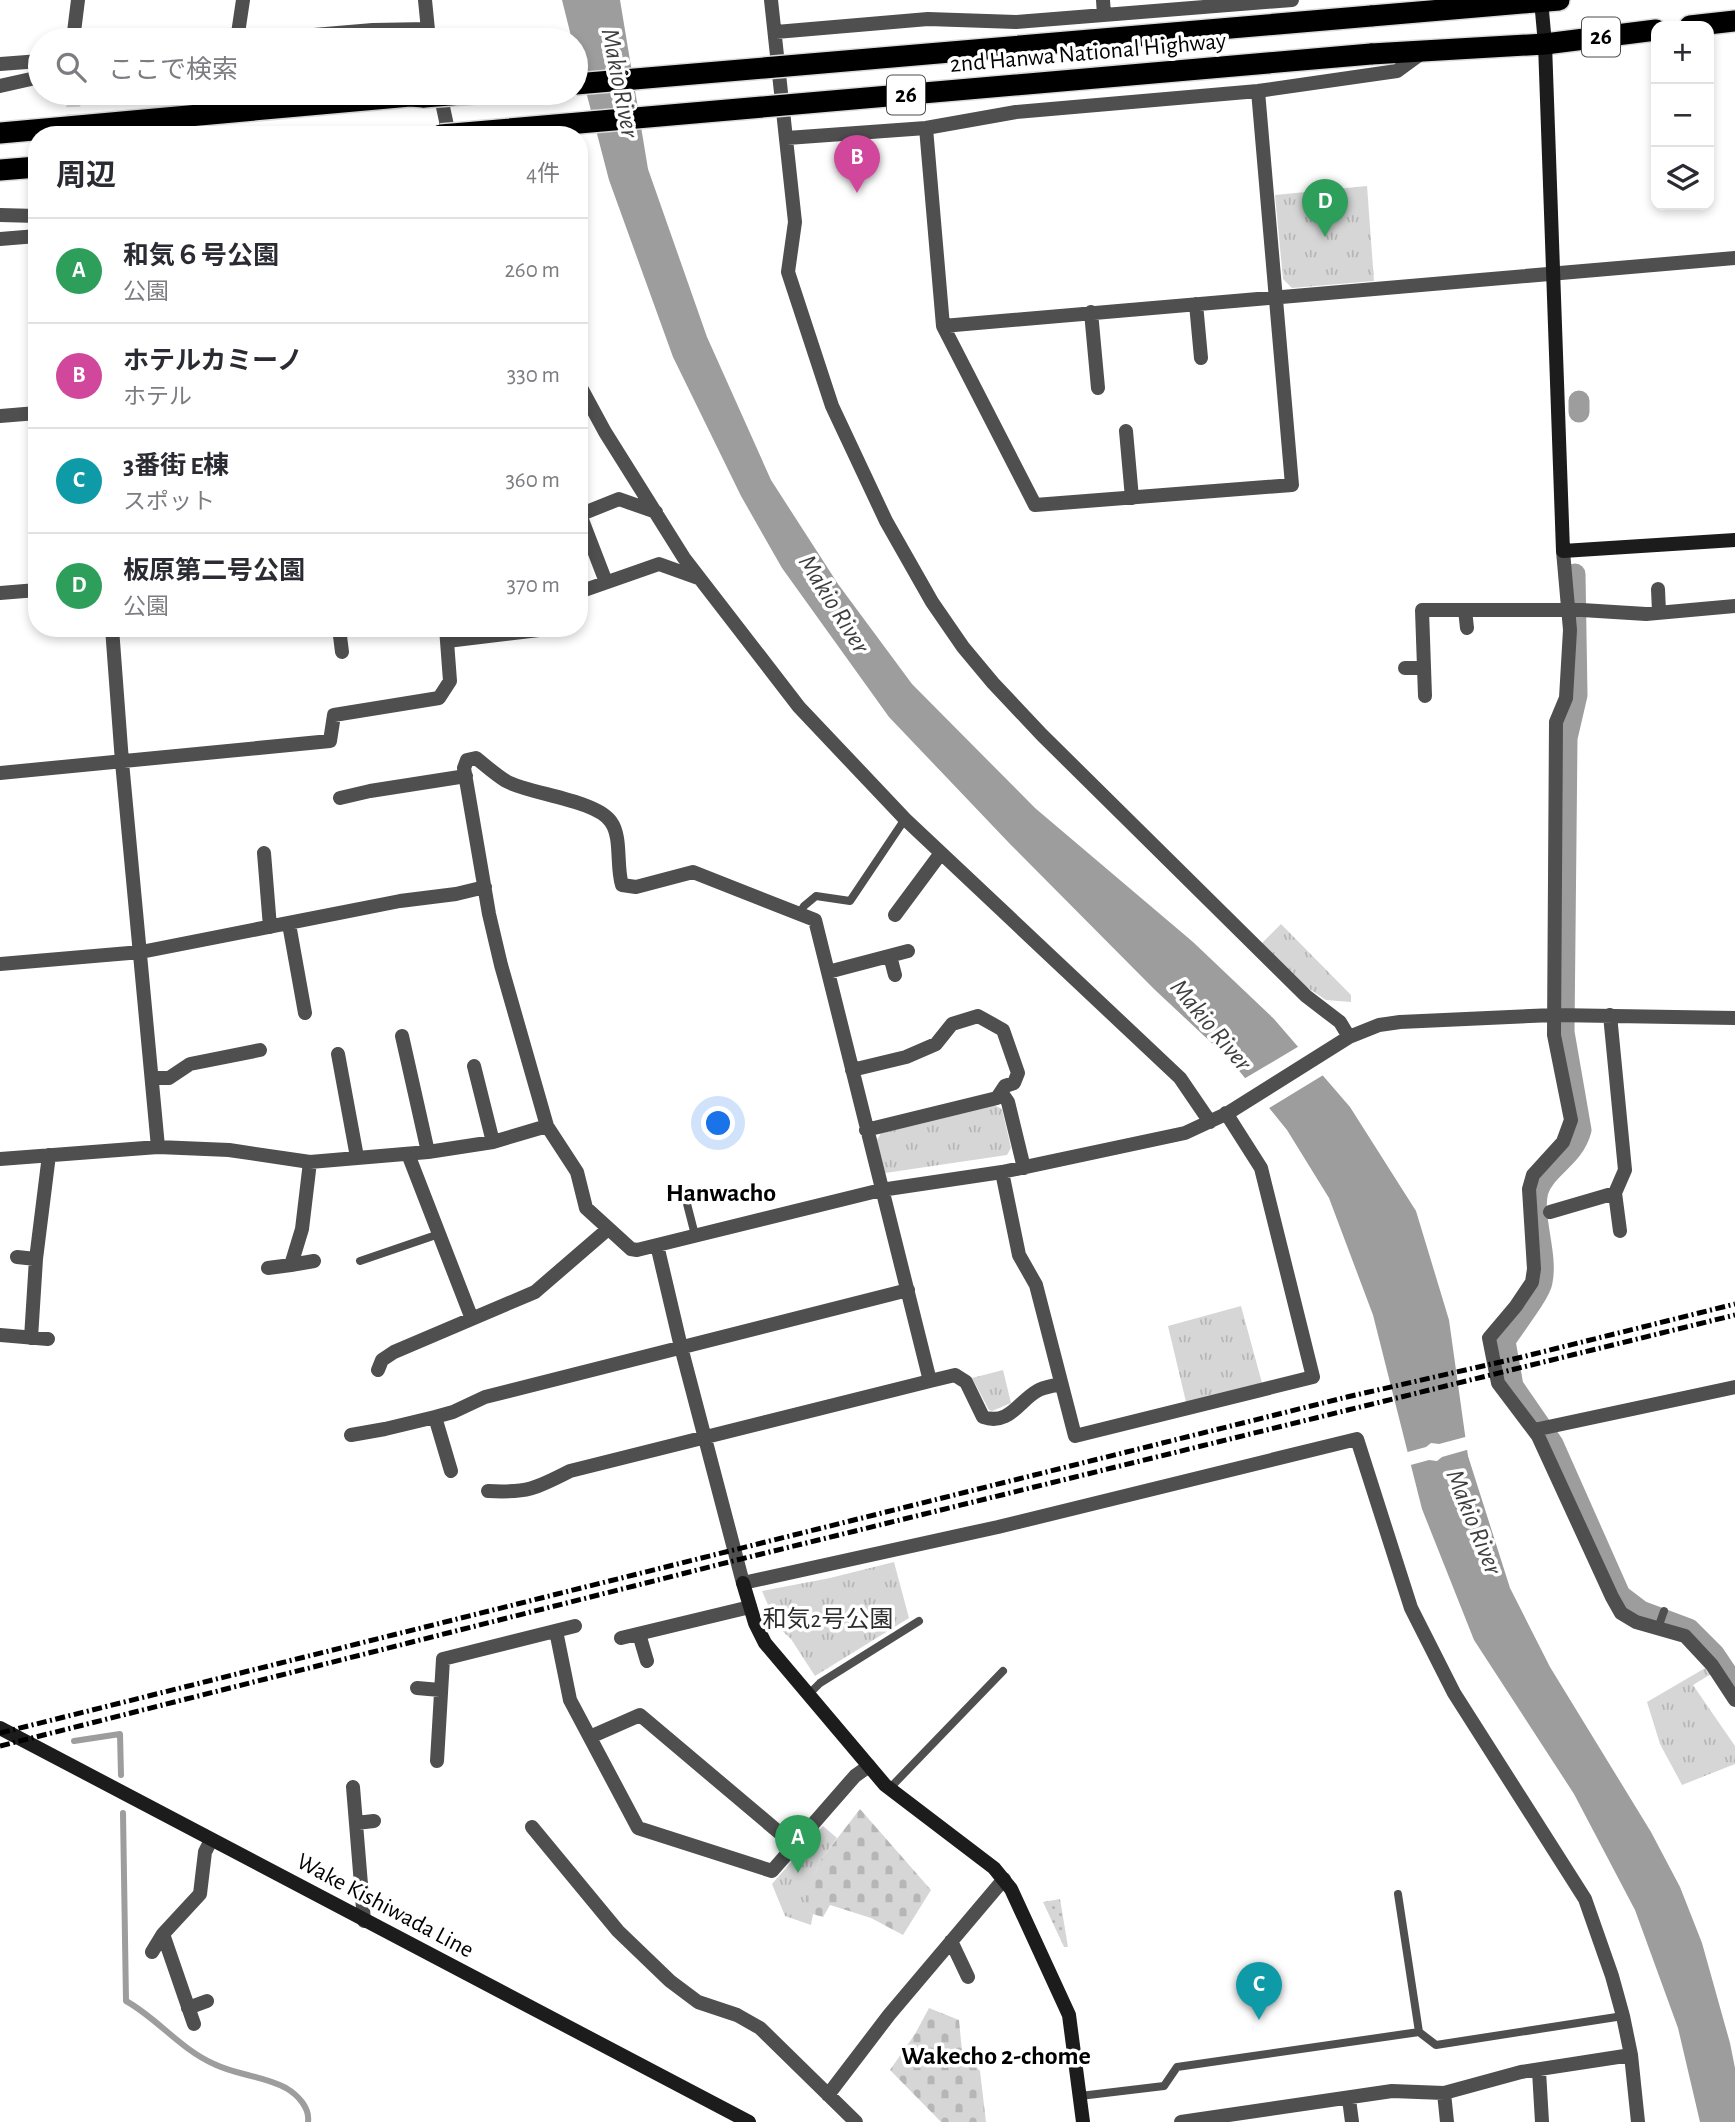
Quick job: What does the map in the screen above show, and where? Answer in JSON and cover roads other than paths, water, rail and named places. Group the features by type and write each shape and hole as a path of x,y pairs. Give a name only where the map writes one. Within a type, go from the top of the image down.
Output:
{"highway":[{"name":"2nd Hanwa National Highway","path":"588,83 1546,0"},
{"path":"1714,23 1735,21"},
{"name":"2nd Hanwa National Highway","path":"544,126 1371,54 1545,44 1651,31"},
{"path":"77,126 309,105"},
{"path":"0,133 28,130"},
{"path":"0,170 28,168"}],"street":[{"path":"74,28 78,0"},
{"path":"239,28 243,0"},
{"path":"425,0 427,28"},
{"path":"771,0 795,222 788,272 832,406 886,522 932,602 963,647 1042,736 1306,996 1339,1022 1345,1039"},
{"path":"776,32 928,19 1016,22 1103,7 1292,0"},
{"path":"1546,0 1545,44 1563,551 1574,610 1566,698 1556,722 1554,1035 1571,1120 1563,1142 1533,1175 1529,1189 1534,1269 1532,1282 1489,1338 1498,1383 1541,1429 1612,1597 1622,1613 1636,1622 1659,1625 1685,1636 1712,1665 1735,1700"},
{"path":"787,138 926,128 1016,113 1258,91 1397,71 1424,51"},
{"path":"0,64 28,62"},
{"path":"0,86 28,80"},
{"path":"926,128 943,326 1035,505 1292,485 1258,91"},
{"path":"426,105 442,126"},
{"path":"0,215 28,216"},
{"path":"0,239 28,237"},
{"path":"943,326 1735,258"},
{"path":"1196,303 1201,358"},
{"path":"1091,312 1098,388"},
{"path":"588,401 605,432 699,579 799,707 905,819 1180,1078 1210,1122"},
{"path":"0,416 28,414"},
{"path":"1126,431 1132,498"},
{"path":"588,511 619,499 656,512"},
{"path":"588,535 606,582"},
{"path":"1563,551 1735,540"},
{"path":"588,589 659,564 699,579"},
{"path":"1658,589 1659,612"},
{"path":"0,593 28,591"},
{"path":"1425,696 1422,610 1659,612 1735,606"},
{"path":"1465,610 1467,628"},
{"path":"113,637 158,1147"},
{"path":"340,637 342,652"},
{"path":"0,773 330,741 334,715 439,698 450,681 447,637"},
{"path":"1405,668 1424,668"},
{"path":"930,1381 908,1290 881,1190 866,1130 815,920 693,872 636,887 622,885 616,832 611,820 569,800 508,782 476,758 467,760 464,768 489,914 511,1005 547,1126 577,1172 586,1208 631,1249 637,1250 881,1190 1024,1168 1185,1133 1227,1113 1345,1039 1379,1025 1400,1021 1556,1015 1735,1018"},
{"path":"340,798 370,790 466,776"},
{"path":"264,853 270,928"},
{"path":"895,915 941,853"},
{"path":"0,964 141,952 485,887"},
{"path":"289,924 305,1013"},
{"path":"828,972 908,951"},
{"path":"890,956 895,975"},
{"path":"1610,1015 1625,1170 1615,1193 1620,1231"},
{"path":"852,1070 906,1058 936,1044 952,1024 978,1016 1003,1030 1018,1073 1014,1083 1006,1086 997,1098 866,1130"},
{"path":"402,1036 428,1152"},
{"path":"152,1078 169,1078 190,1064 260,1050"},
{"path":"338,1055 357,1157"},
{"path":"474,1066 493,1142"},
{"path":"1001,1092 1008,1102 1024,1168"},
{"path":"1002,1172 1019,1255 1036,1285 1075,1436 1313,1377 1261,1168 1227,1113"},
{"path":"0,1159 158,1147 229,1150 310,1162 428,1152 493,1142 547,1126"},
{"path":"408,1154 472,1319"},
{"path":"31,1338 36,1259 49,1155"},
{"path":"290,1265 302,1229 310,1162"},
{"path":"1550,1212 1615,1193"},
{"path":"378,1370 382,1360 394,1352 535,1292 608,1230"},
{"path":"657,1245 743,1583 765,1643 890,1789 994,1868 1014,1895 1069,2015 1083,2122"},
{"path":"17,1257 36,1259"},
{"path":"268,1268 314,1261"},
{"path":"351,1435 435,1417 485,1397 908,1290"},
{"path":"0,1335 48,1339"},
{"path":"488,1491 516,1493 540,1487 570,1471 955,1376 966,1382 983,1417 991,1419 1014,1412 1037,1391 1060,1384"},
{"path":"1541,1429 1735,1387"},
{"path":"435,1417 451,1471"},
{"path":"743,1583 998,1527 1357,1439 1411,1608 1454,1693 1585,1899 1612,1976 1624,2022 1631,2055 1638,2122"},
{"path":"621,1638 750,1607"},
{"path":"437,1761 443,1659 575,1626"},
{"path":"556,1631 570,1700 639,1828 772,1871 855,1776 869,1766"},
{"path":"639,1634 647,1661"},
{"path":"417,1688 440,1690"},
{"path":"590,1737 640,1715 794,1845"},
{"name":"Wake Kishiwada Line","path":"0,1728 749,2122"},
{"path":"353,1787 364,1921"},
{"path":"356,1824 374,1821"},
{"path":"532,1827 618,1931 670,1981 698,2002 737,2015 760,2028 856,2122"},
{"path":"152,1952 163,1934 200,1894 205,1852 211,1840"},
{"path":"828,2095 889,2014 1003,1879"},
{"path":"163,1934 194,2024"},
{"path":"951,1941 968,1977"},
{"path":"188,2008 207,2001"},
{"path":"1188,2122 1272,2116 1392,2091 1444,2093 1521,2073 1631,2055"},
{"path":"1539,2071 1542,2122"},
{"path":"1444,2093 1447,2122"},
{"path":"1349,2099 1352,2122"}],"lane":[{"path":"799,914 816,896 850,901 905,819"},
{"path":"685,1196 695,1235"},
{"path":"360,1261 439,1234"},
{"path":"1659,1625 1664,1611"},
{"path":"809,1693 919,1621"},
{"path":"890,1789 1003,1671"},
{"path":"1398,1894 1419,2032 1436,2045 1624,2022"},
{"path":"1080,2096 1164,2086 1177,2067 1419,2032"}],"water":[{"name":"Makio River","path":"562,0 620,0 648,169 707,337 771,480 838,584 912,684 1035,808 1193,942 1274,1019 1350,1107 1416,1211 1449,1320 1468,1456 1510,1588 1550,1667 1651,1832 1680,1887 1702,1943 1730,2043 1735,2068 1735,2122 1700,2122 1678,2028 1635,1910 1574,1794 1474,1640 1422,1509 1373,1315 1329,1198 1287,1130 1232,1062 1154,989 889,717 782,568 741,496 673,357 609,180 588,99 588,28 569,28"}],"waterway":[{"path":"1579,401 1579,412"},
{"path":"1575,574 1577,695 1567,738 1564,1032 1581,1130 1572,1148 1547,1175 1538,1191 1536,1201 1543,1259 1542,1282 1532,1303 1505,1341 1513,1386 1553,1444 1620,1595 1641,1611 1689,1629 1714,1654 1735,1685"},
{"path":"74,1741 120,1734 121,1775"},
{"path":"123,1813 126,2001 202,2058 290,2091 305,2107 308,2122"}],"tunnel":[{"path":"73,105 74,126"}],"railway":[{"path":"0,1733 1347,1397 1735,1304"},
{"path":"0,1746 737,1560 1735,1315"}],"place":[{"name":"ホテルカミーノ","path":"857,193"},
{"name":"板原第二号公園","path":"1325,237"},
{"name":"和気６号公園","path":"798,1873"},
{"name":"3番街 E棟","path":"1259,2020"}],"district":[{"name":"Hanwacho","path":"721,1193"},
{"name":"Wakecho 2-chome","path":"996,2056"}],"park label":[{"name":"和気2号公園","path":"828,1620"}]}
